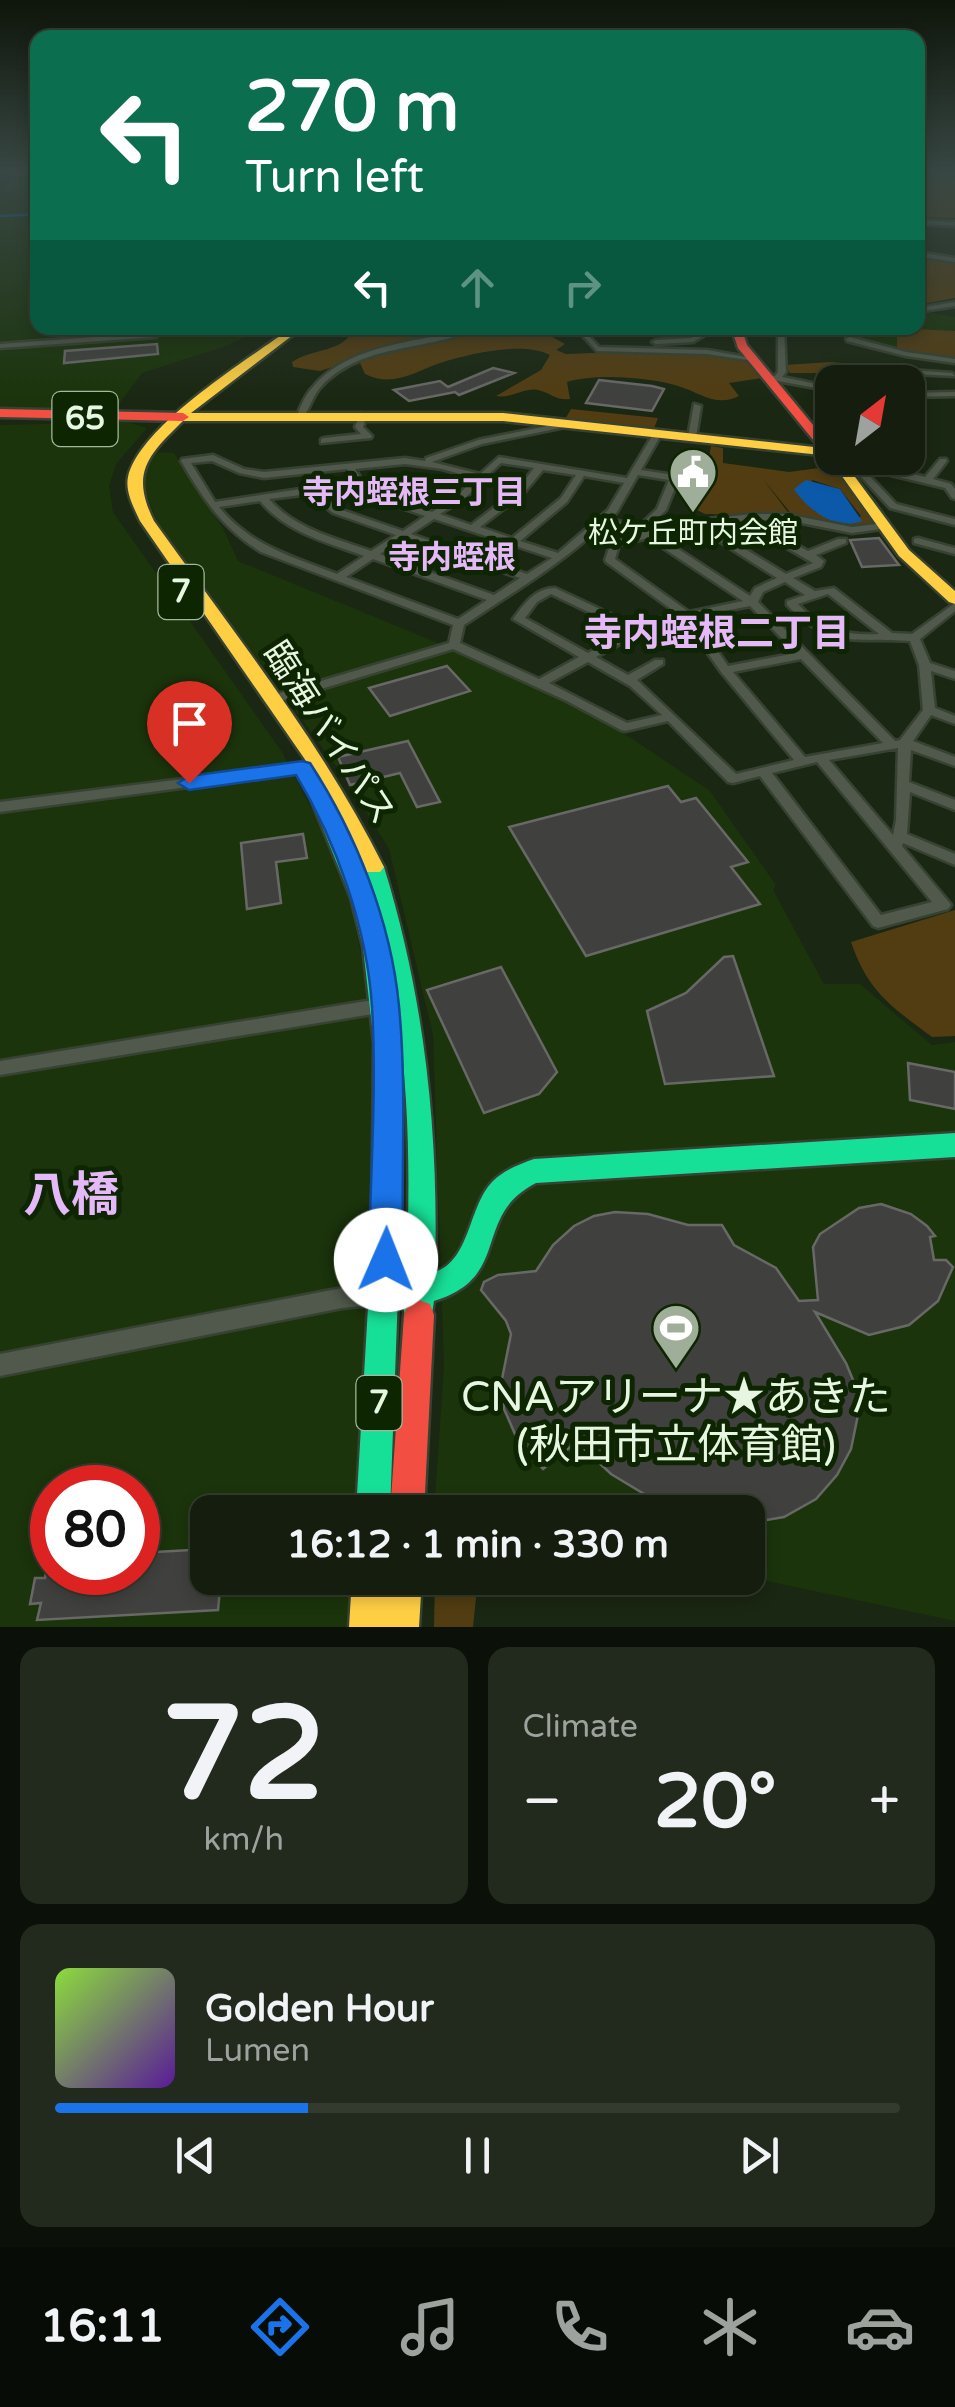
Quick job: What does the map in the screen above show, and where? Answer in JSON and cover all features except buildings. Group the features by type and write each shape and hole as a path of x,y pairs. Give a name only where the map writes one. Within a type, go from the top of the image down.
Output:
{"main road":[{"name":"臨海バイパス","path":"278,335 177,417 148,447 137,469 134,491 147,522 274,699 310,767 352,866 375,948 386,1005 389,1116 385,1294 374,1495"},
{"name":"臨海バイパス","path":"288,335 143,438 122,470 120,493 146,543 348,813 373,866 410,1005 419,1091 417,1290 408,1495"},
{"path":"742,335 742,346 815,424"},
{"name":"65","path":"0,414 177,417"},
{"path":"177,417 485,416 815,445"},
{"name":"65","path":"0,422 177,417"},
{"path":"852,475 885,526 928,579 955,602"},
{"path":"385,1294 448,1285 464,1274 478,1247 486,1211 497,1194 520,1176 534,1171 955,1145"},
{"path":"367,1627 369,1595"},
{"path":"401,1627 403,1595"}],"street":[{"path":"927,247 955,250"},
{"path":"925,255 955,260"},
{"path":"925,309 955,304"},
{"path":"925,311 955,316"},
{"path":"0,346 153,335"},
{"path":"301,415 316,383 340,368 397,346 445,335"},
{"path":"581,335 597,349 707,352 754,359"},
{"path":"590,342 673,343 701,335"},
{"path":"775,377 782,372 781,335"},
{"path":"850,338 906,354 952,360 955,391 925,394"},
{"path":"925,373 952,375"},
{"path":"775,377 815,385"},
{"path":"692,437 698,406"},
{"path":"324,441 368,436 359,427 363,415"},
{"path":"459,624 265,550 240,536 212,505 186,462 213,458 242,471 264,475 348,465 421,462 452,455 480,442 530,435 567,424"},
{"path":"454,645 459,624 560,557 602,520 658,433"},
{"path":"338,577 462,496 499,460 582,472 674,478 661,510 646,532"},
{"path":"421,462 484,478"},
{"path":"928,480 943,462"},
{"path":"348,465 360,484 381,498 560,557"},
{"path":"474,528 520,492 541,466"},
{"path":"514,542 564,500 582,472"},
{"path":"863,475 894,506 955,522"},
{"path":"908,475 948,486 955,496"},
{"path":"212,505 398,479 462,496"},
{"path":"311,492 336,511 530,578"},
{"path":"263,498 275,512 302,530 495,600"},
{"path":"540,684 635,630 752,602 759,590 817,565 819,561 758,527 752,517"},
{"path":"586,534 615,543 646,532 752,517 786,517 852,530 885,526"},
{"path":"602,520 646,532 752,602 898,744 955,762"},
{"path":"696,523 812,594"},
{"path":"807,555 842,541"},
{"path":"918,541 955,552"},
{"path":"615,543 610,560 687,615 725,670 802,761"},
{"path":"635,630 552,590 533,600 519,618 628,680 733,779 820,756 898,744 929,710 925,665 914,638"},
{"path":"888,636 830,590 791,603 837,637 850,640 914,638 955,602"},
{"path":"274,699 454,645 625,728 671,717"},
{"path":"725,670 804,654"},
{"path":"628,680 659,662"},
{"path":"925,665 955,675"},
{"path":"929,710 955,720"},
{"path":"898,744 905,785 898,840"},
{"path":"763,771 878,922 942,905 898,840 820,756"},
{"path":"0,807 310,767"},
{"path":"905,785 955,806"},
{"path":"898,840 955,860"},
{"path":"0,1068 386,1005"},
{"path":"0,1365 342,1298 385,1294"}],"shaded area":[{"path":"0,247 30,247 30,335 250,335 142,373 117,407 0,409"},
{"path":"925,255 955,261 955,298 925,304"},
{"path":"925,312 955,317 955,360 860,340 854,335 925,335"},
{"path":"925,329 955,331 955,359 897,349 897,335 925,335"},
{"path":"435,335 320,371 293,367 292,362 301,357 335,346 349,336"},
{"path":"452,335 549,335 565,344 556,350 566,354 644,351 742,359 750,361 762,378 729,383 739,396 723,400 653,380 622,377 567,382 570,399 533,390 496,396 541,370 550,355 525,349 480,353 394,379 365,374 360,363 368,356"},
{"path":"831,362 866,365 815,365 815,373 790,373 784,365"},
{"path":"571,409 658,418 653,431 564,421"},
{"path":"127,422 147,428 116,464 109,486 113,512 282,752 345,872 377,1037 358,1495 190,1495 190,1595 353,1595 350,1627 0,1627 0,425"},
{"path":"711,446 723,448 723,463 789,472 815,469 815,475 840,475 874,524 851,528 793,516 763,479 790,515 705,514 691,507 706,474","holes":["812,480 840,489 861,516 846,524 814,511"]},
{"path":"157,452 174,453 223,528 238,561 538,684 631,738 710,791 776,885 773,890 824,984 860,984 932,1045 955,1042 955,1621 765,1581 765,1495 435,1495 444,1366 433,1035 389,849 349,784 157,521 144,488 148,466"},
{"path":"404,482 453,499 430,510 369,488"},
{"path":"955,910 955,1036 932,1037 893,1007 874,986 851,942"},
{"path":"435,1595 476,1595 473,1627 434,1627"}],"water":[{"path":"806,480 840,489 862,521 833,521 815,511 794,489"}],"traffic: fast":[{"path":"321,799 362,898 374,947 386,1044 386,1239 374,1495"},
{"path":"373,867 403,978 418,1088 422,1200 419,1315"},
{"path":"414,1290 438,1286 464,1270 496,1198 508,1185 534,1171 955,1145"}],"traffic: slow":[{"path":"288,335 205,396 158,438 142,458 135,488 147,521 312,756 344,807 373,867"},
{"path":"183,417 503,417 815,450"},
{"path":"847,475 904,553 955,599"},
{"path":"367,1627 369,1595"},
{"path":"401,1627 403,1595"}],"traffic: jam":[{"path":"740,335 742,346 815,434"},
{"path":"0,413 183,417"},
{"path":"408,1495 419,1315"}],"place":[{"name":"松ケ丘町内会館","path":"693,514"},
{"name":"CNAアリーナ★あきた (秋田市立体育館)","path":"676,1370"}],"district":[{"name":"寺内蛭根三丁目","path":"414,493"},
{"name":"寺内蛭根","path":"452,558"},
{"name":"寺内蛭根二丁目","path":"717,634"},
{"name":"八橋","path":"71,1196"}],"route":[{"path":"189,783 302,768 322,800 352,866 364,902 386,1005 386,1260"}]}
